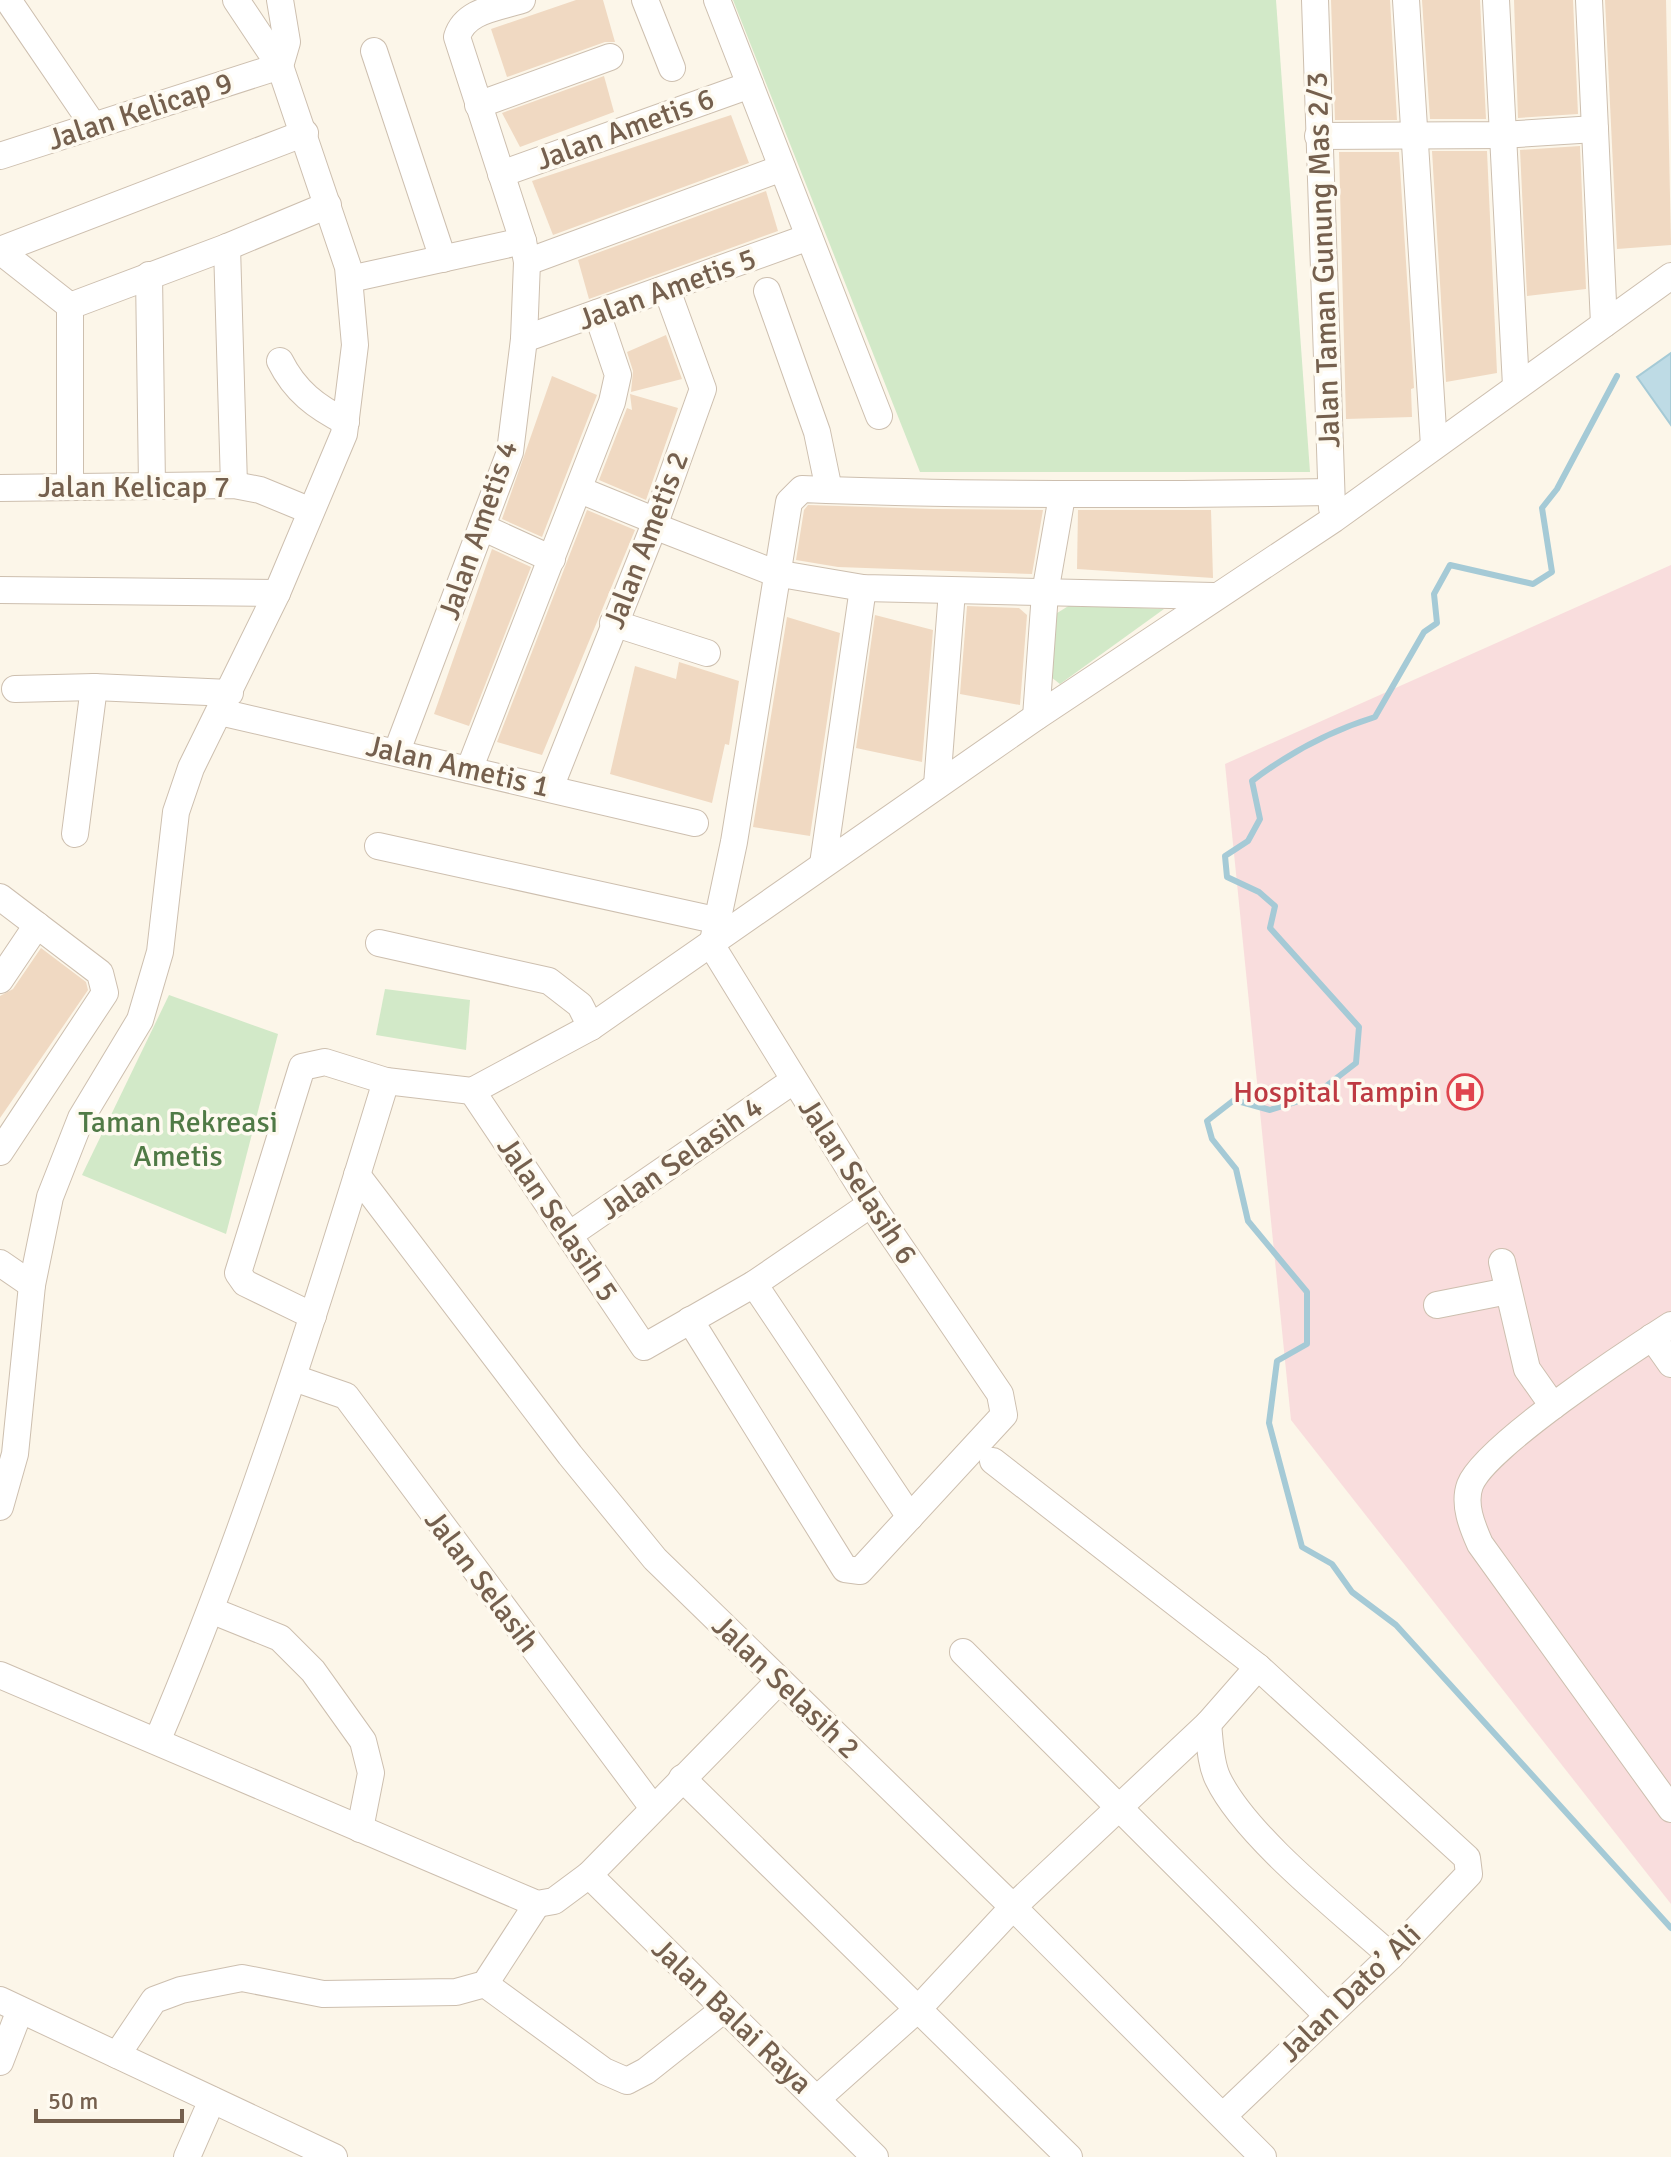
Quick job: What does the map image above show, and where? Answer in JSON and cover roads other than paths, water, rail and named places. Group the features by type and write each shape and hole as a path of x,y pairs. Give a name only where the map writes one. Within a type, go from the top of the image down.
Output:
{"street":[{"path":"8,0 93,125"},
{"path":"0,1507 32,1285 50,1197 81,1118 140,1020 160,952 176,812 191,768 277,593 346,422 355,345 350,279 305,133 280,66 236,0"},
{"path":"280,0 287,42 280,66"},
{"name":"Jalan Ametis 4","path":"397,751 484,528 510,452 524,339 525,251 457,37 461,24 471,16 522,0"},
{"path":"645,0 672,68"},
{"path":"717,0 879,416"},
{"name":"Jalan Taman Gunung Mas 2/3","path":"1315,0 1330,492 1334,519"},
{"path":"1406,0 1434,446"},
{"path":"1496,0 1516,386"},
{"path":"1589,0 1604,324"},
{"path":"374,51 443,259"},
{"path":"478,105 610,57"},
{"name":"Jalan Kelicap 9","path":"0,156 280,66"},
{"name":"Jalan Ametis 6","path":"501,174 750,85"},
{"path":"1318,136 1502,135 1595,129"},
{"path":"0,251 305,133"},
{"path":"350,279 443,259 525,251 782,168"},
{"path":"70,306 328,205"},
{"name":"Jalan Ametis 5","path":"524,339 809,237"},
{"path":"227,247 234,485"},
{"path":"0,251 70,306"},
{"path":"149,275 152,486"},
{"path":"313,1316 245,1283 238,1273 302,1067 325,1062 386,1081 472,1091 591,1027 713,933 823,864 1214,596 1334,519 1671,276"},
{"name":"Jalan Ametis 2","path":"550,788 613,623 655,524 703,389 667,290"},
{"path":"767,291 817,432 829,490"},
{"path":"70,306 70,487"},
{"path":"469,770 580,490 618,375 597,313"},
{"path":"280,361 292,385 326,412 346,422"},
{"name":"Jalan Kelicap 7","path":"0,488 234,485 260,490 311,511"},
{"path":"713,933 734,842 775,573 789,502 802,489 1062,496 1330,492"},
{"path":"580,490 775,573 863,588 1214,596"},
{"path":"1036,717 1045,593 1062,496"},
{"path":"484,528 552,559"},
{"path":"823,864 863,588"},
{"path":"0,590 277,593"},
{"path":"937,785 952,591"},
{"path":"613,623 707,653"},
{"path":"75,834 94,687"},
{"name":"Jalan Ametis 1","path":"15,689 94,687 225,703 469,770 695,823"},
{"path":"378,846 713,933"},
{"path":"0,897 100,973 105,993 0,1152"},
{"path":"0,980 37,925"},
{"name":"Jalan Selasih 6","path":"713,933 793,1081 871,1204 1000,1394 1004,1415 910,1517"},
{"path":"379,943 549,981 580,1005 591,1027"},
{"path":"158,1739 213,1611 294,1378 386,1081"},
{"name":"Jalan Selasih 4","path":"569,1235 793,1081"},
{"name":"Jalan Selasih 5","path":"472,1091 644,1347 690,1320"},
{"name":"Jalan Selasih 2","path":"357,1175 570,1455 655,1559 1013,1907 1263,2157"},
{"path":"754,1284 910,1517 860,1571 845,1569 690,1320 754,1284 871,1204"},
{"path":"1502,1262 1527,1369 1553,1406"},
{"path":"0,1263 32,1285"},
{"path":"1437,1305 1508,1291"},
{"path":"1671,1364 1661,1331 1553,1406 1484,1465 1469,1485 1469,1519 1480,1544 1671,1809"},
{"name":"Jalan Selasih","path":"294,1378 346,1396 653,1808"},
{"path":"818,2098 919,2008 1013,1907 1121,1809 1208,1724 1258,1667 993,1461"},
{"path":"213,1611 280,1638 313,1671 363,1741 371,1773 360,1829"},
{"path":"963,1652 1328,2016"},
{"name":"Jalan Dato’ Ali","path":"1223,2116 1391,1956 1469,1874 1470,1866 1467,1858 1258,1667"},
{"path":"0,1675 158,1739 537,1904 554,1901 589,1875 779,1681"},
{"path":"1208,1724 1216,1775 1231,1804 1301,1875 1391,1956"},
{"path":"682,1778 1069,2157"},
{"name":"Jalan Balai Raya","path":"589,1875 875,2157"},
{"path":"117,2055 154,2000 181,1990 242,1978 323,1994 456,1992 485,1984 537,1904"},
{"path":"485,1984 604,2071 627,2081 646,2071 723,2010"},
{"path":"0,2062 10,2005 334,2157"},
{"path":"187,2157 212,2100"}],"water":[{"path":"1671,353 1671,425 1637,377"}],"waterway":[{"path":"1617,376 1557,489 1542,508 1552,572 1533,584 1450,565 1434,594 1437,623 1424,632 1375,717 1310,744 1252,781 1260,819 1248,841 1225,856 1227,877 1259,892 1275,906 1270,928 1359,1027 1356,1063 1312,1097 1270,1110 1234,1100 1207,1121 1212,1139 1236,1169 1248,1221 1307,1292 1307,1344 1277,1361 1269,1423 1302,1547 1332,1564 1352,1592 1396,1625 1671,1928"}],"place":[{"name":"Hospital Tampin","path":"1465,1092"}],"park label":[{"name":"Taman Rekreasi Ametis","path":"178,1139"}]}
